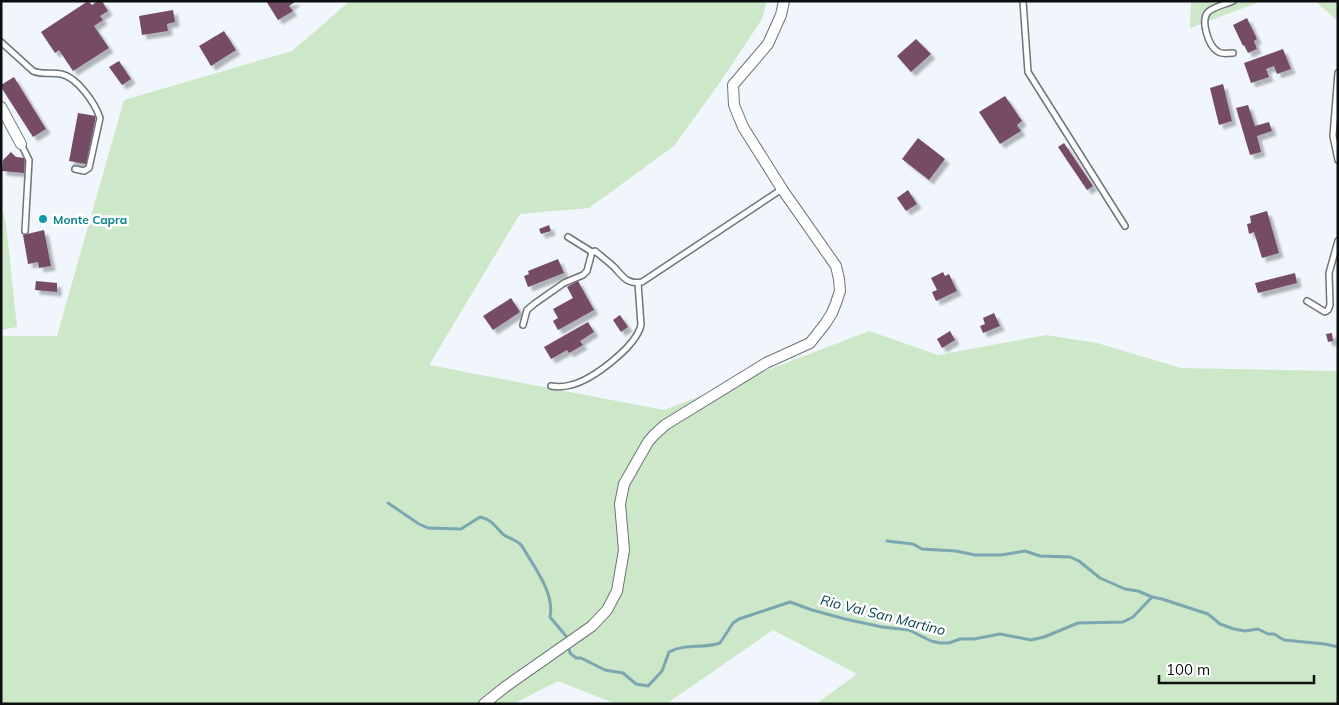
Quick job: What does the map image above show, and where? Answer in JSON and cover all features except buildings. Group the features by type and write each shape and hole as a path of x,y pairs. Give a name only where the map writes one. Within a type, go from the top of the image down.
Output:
{"street":[{"path":"484,704 592,626 607,610 617,591 624,550 620,504 621,494 624,484 654,434 766,364 810,343 832,313 840,291 836,266 782,189 738,117 734,105 734,85 768,44 781,15 784,1"},
{"path":"1,107 21,144"}],"lane":[{"path":"1023,1 1028,72 1125,226"},
{"path":"1233,1 1208,11 1204,19 1205,31 1214,50 1222,54 1233,53"},
{"path":"1,42 33,71 37,73 61,74 76,82 98,111 100,118 90,168 84,171 75,169"},
{"path":"1338,74 1334,136 1338,160"},
{"path":"21,144 29,160 25,231"},
{"path":"568,237 592,252 595,251 616,269 621,277 638,283 782,189"},
{"path":"1307,301 1324,312 1328,310 1329,273 1338,241"},
{"path":"523,325 527,310 534,304 564,283 583,275 587,271 592,252"},
{"path":"551,386 578,383 604,367 627,348 640,331 638,283"}],"green space":[{"path":"350,1 767,1 762,19 721,81 674,146 589,208 520,214 429,365 664,410 869,331 938,355 1046,335 1097,343 1181,368 1338,371 1338,704 816,704 857,674 773,630 666,704 616,704 558,681 513,704 1,704 1,336 57,336 124,100 292,51"},
{"path":"1191,1 1262,1 1190,28"},
{"path":"1315,1 1338,1 1338,21"},
{"path":"1,204 6,224 17,327 1,330"}],"waterway":[{"name":"Rio Val San Martino","path":"388,503 428,528 461,529 480,517 484,518 504,535 518,542 547,590 551,608 550,617 566,636"},
{"path":"887,541 913,544 922,549 956,551 975,555 1001,555 1025,551 1040,556 1070,557 1079,561 1100,578 1125,589 1138,591 1152,597"},
{"name":"Rio Val San Martino","path":"569,649 570,653 576,658 581,658 605,670 623,673 636,684 648,686 662,671 669,652 675,649 720,643 733,623 739,619 790,602 845,619 882,627 909,630 931,641 949,643 960,639 974,639 1000,634 1031,640 1044,637 1078,623 1123,622 1133,617 1152,597 1208,614 1220,624 1234,629 1245,631 1258,629 1268,634 1274,634 1284,640 1338,647"}],"place":[{"name":"Monte Capra","path":"43,219"}]}
